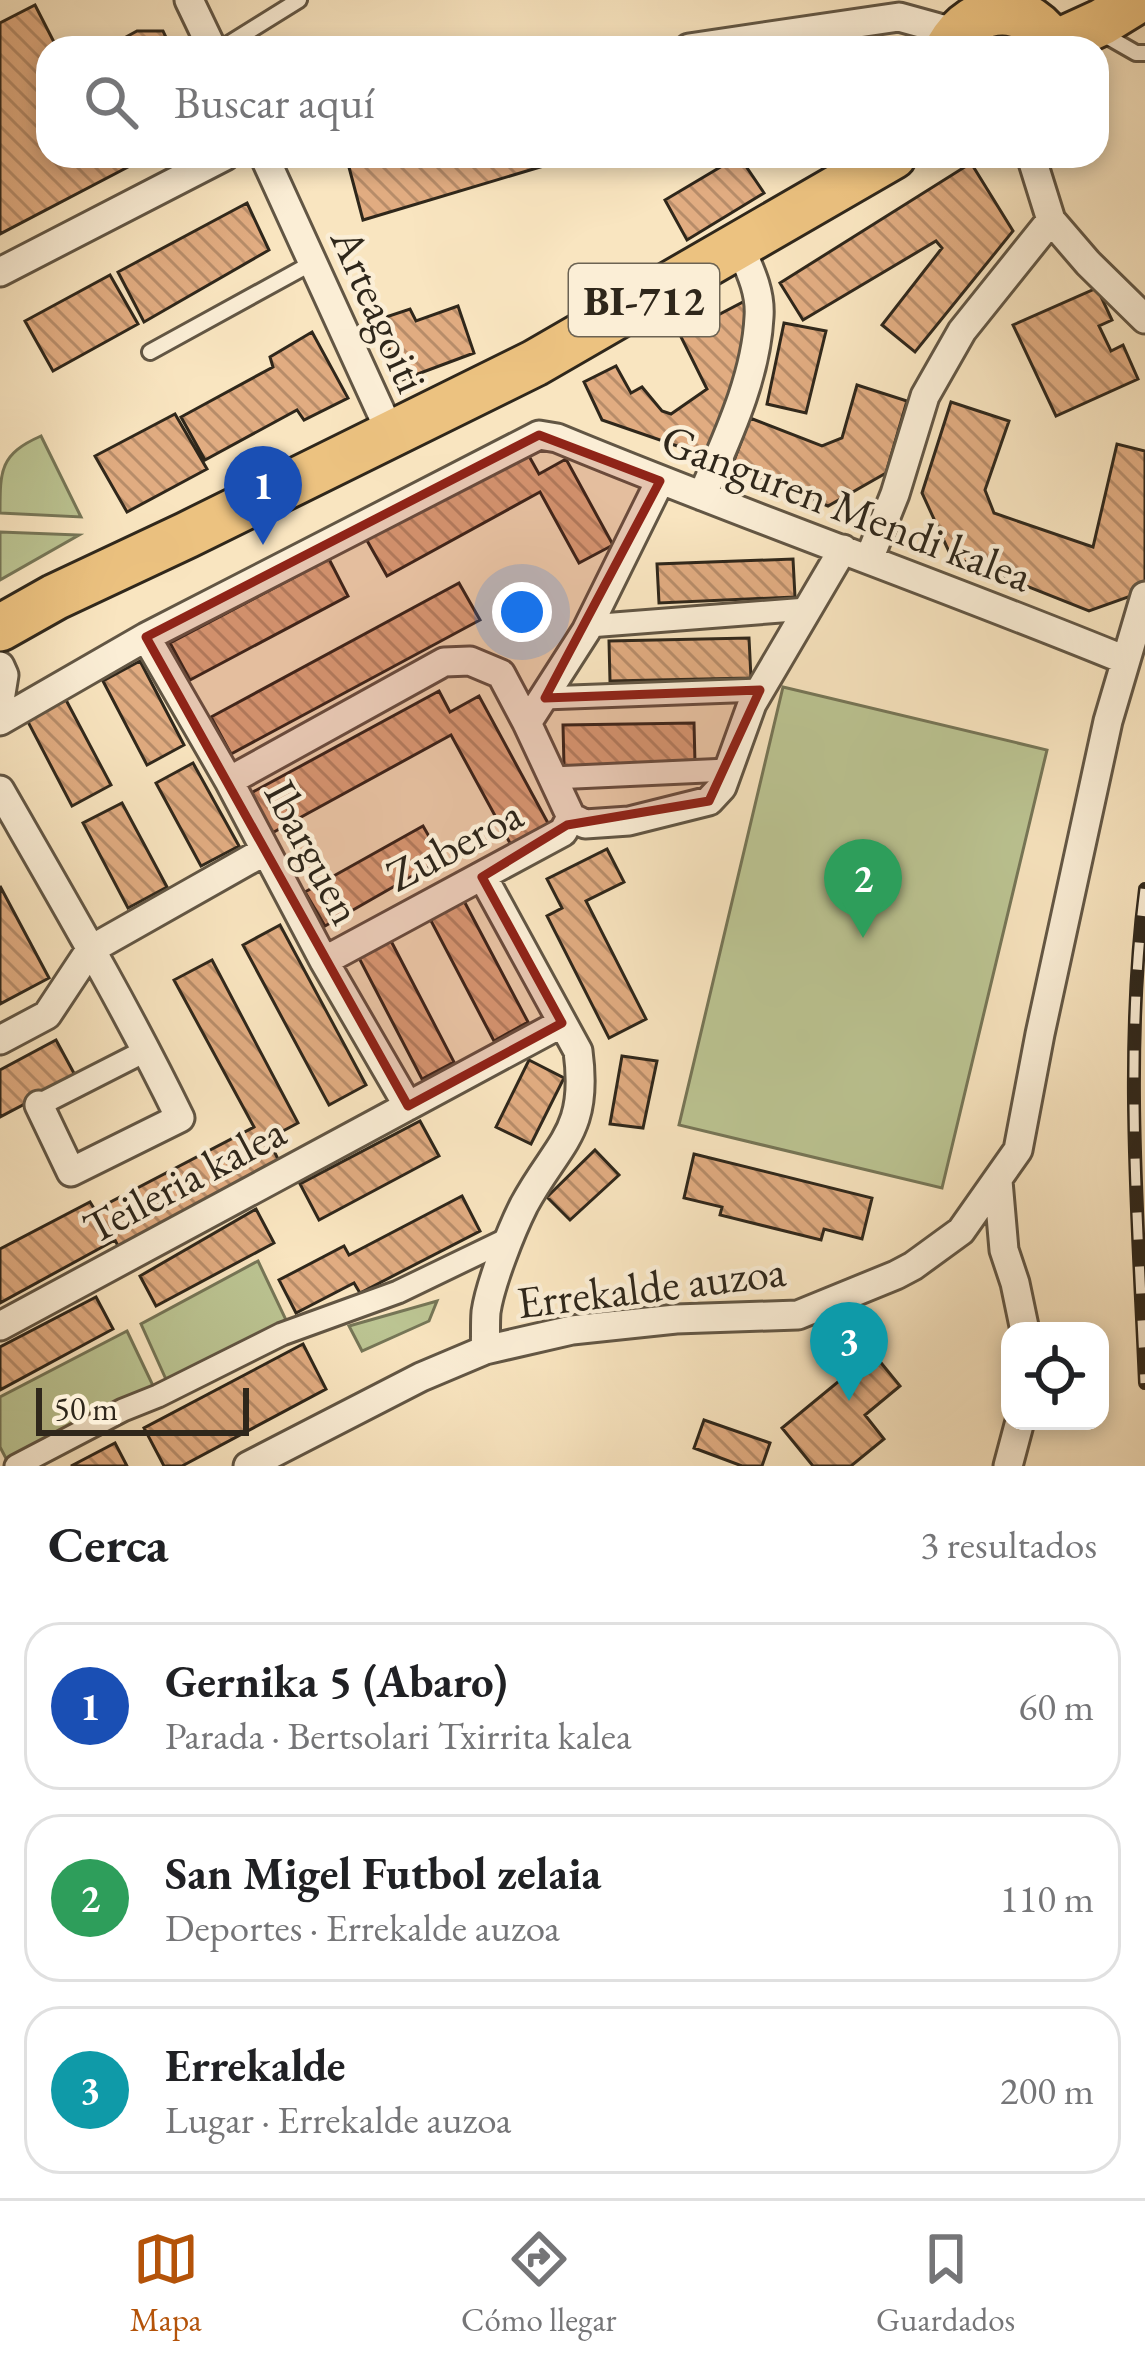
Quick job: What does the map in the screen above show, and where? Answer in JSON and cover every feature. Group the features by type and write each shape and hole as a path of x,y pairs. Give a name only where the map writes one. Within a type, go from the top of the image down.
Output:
{"main road":[{"path":"1074,36 1138,0"},
{"path":"956,36 971,19 989,11 1009,10 1059,36"},
{"name":"BI-712","path":"0,628 535,363 872,168"}],"street":[{"path":"189,0 206,36"},
{"path":"740,36 837,13 899,16 944,36"},
{"path":"0,272 202,168"},
{"name":"Arteagoiti","path":"269,168 391,434"},
{"path":"1035,168 1051,220 1145,319"},
{"path":"571,817 585,824 629,821 709,801 722,787 752,704 807,609 856,554 895,494 925,396 962,332 1051,220"},
{"path":"702,496 736,415 760,314 754,279 739,245"},
{"name":"Ganguren Mendi kalea","path":"146,638 539,435 557,438 1124,660"},
{"path":"527,722 589,626 659,481"},
{"name":"Errekalde auzoa","path":"248,1466 421,1377 485,1350 572,1330 676,1319 798,1316 913,1266 961,1231 1018,1150 1108,722 1145,596"},
{"path":"589,626 807,609"},
{"path":"0,721 146,638"},
{"name":"Ibarguen","path":"146,638 408,1106"},
{"name":"Zuberoa","path":"229,781 444,662 470,662 501,674 527,722 571,817 563,832 324,961"},
{"path":"0,666 4,675 0,700"},
{"path":"544,698 760,690"},
{"path":"551,774 728,770"},
{"path":"0,790 119,995 147,1050 180,1118 71,1172 39,1105 147,1050"},
{"path":"0,1040 47,1016 90,950 266,851"},
{"path":"483,877 578,1051 582,1082 574,1129 525,1204 510,1238 487,1308 485,1350"},
{"name":"Teileria kalea","path":"0,1326 562,1023"},
{"name":"Errekalde auzoa","path":"998,1181 1004,1250 1023,1322"},
{"path":"961,1231 988,1247 1015,1283"},
{"path":"16,1466 282,1334 398,1292 510,1238"}],"lane":[{"path":"241,36 299,0"},
{"path":"1109,48 1145,53"},
{"path":"150,352 312,263"}],"highlighted area":[{"path":"539,435 660,481 545,698 760,690 709,801 567,825 482,877 562,1023 408,1106 146,637"}],"green space":[{"path":"41,436 81,517 0,513 5,465 17,450"},
{"path":"0,532 79,535 0,580"},
{"path":"783,687 1047,750 942,1188 679,1125"},
{"path":"258,1261 287,1322 169,1386 141,1324"},
{"path":"437,1301 429,1321 362,1351 349,1326"},
{"path":"127,1331 157,1394 10,1466 0,1447 0,1397"}],"building":[{"path":"35,5 51,36 36,36 36,168 126,168 0,234 0,23"},
{"path":"137,31 163,31 165,36 128,36"},
{"path":"349,168 537,168 363,220"},
{"path":"719,168 747,168 764,193 687,240 665,200"},
{"path":"963,168 974,168 1013,231 915,352 882,325 942,248 936,241 803,320 780,283"},
{"path":"247,203 269,250 144,322 118,272"},
{"path":"110,275 138,324 53,371 25,321"},
{"path":"1097,288 1112,320 1099,326 1111,351 1123,345 1138,379 1056,416 1013,325"},
{"path":"743,302 755,320 715,459 602,420 584,382 616,366 631,393 642,387 662,411 671,414 707,389 680,335"},
{"path":"458,306 474,353 399,381 380,319 410,309 416,321"},
{"path":"784,323 826,331 806,413 767,404"},
{"path":"312,332 348,398 304,420 297,410 205,460 181,417 273,367 270,357"},
{"path":"857,385 907,401 886,473 828,506 732,466 750,418 822,446 842,438"},
{"path":"951,402 1009,421 985,490 994,513 1093,547 1117,444 1145,451 1145,591 1089,611 951,556 922,493"},
{"path":"175,414 207,469 127,512 95,456"},
{"path":"525,449 539,474 566,459 613,545 579,563 540,492 387,576 365,537"},
{"path":"329,559 348,596 190,680 170,643"},
{"path":"793,559 795,597 659,603 657,564"},
{"path":"459,583 480,620 231,754 211,717"},
{"path":"749,638 751,678 610,681 609,641"},
{"path":"140,661 184,745 147,765 103,681"},
{"path":"439,691 450,712 479,696 549,825 511,845 451,735 272,833 251,793"},
{"path":"66,700 111,785 72,806 27,720"},
{"path":"694,723 695,763 564,766 563,725"},
{"path":"193,763 239,846 201,866 156,783"},
{"path":"122,803 167,887 128,908 83,823"},
{"path":"423,826 442,859 325,926 305,892"},
{"path":"607,849 624,882 586,901 646,1019 609,1038 547,916 562,908 547,879"},
{"path":"0,886 49,978 0,1004"},
{"path":"464,901 528,1022 494,1041 430,919"},
{"path":"280,925 366,1085 329,1105 243,945"},
{"path":"391,941 454,1062 422,1079 359,958"},
{"path":"212,960 298,1123 268,1139 279,1161 119,1248 115,1240 0,1303 0,1249 90,1202 95,1210 254,1127 174,980"},
{"path":"56,1040 76,1077 0,1117 0,1070"},
{"path":"622,1056 657,1061 643,1128 610,1124"},
{"path":"529,1060 564,1078 531,1144 496,1127"},
{"path":"420,1121 439,1156 319,1220 300,1184"},
{"path":"595,1150 619,1175 570,1220 547,1197"},
{"path":"694,1154 872,1198 862,1239 824,1229 821,1240 720,1215 722,1207 684,1198"},
{"path":"462,1196 480,1231 360,1293 354,1283 296,1313 279,1280 344,1246 349,1255"},
{"path":"256,1209 274,1243 156,1306 140,1276"},
{"path":"96,1297 113,1329 0,1390 0,1347"},
{"path":"303,1344 326,1389 182,1466 164,1466 144,1428"},
{"path":"873,1353 900,1386 865,1415 884,1439 851,1466 813,1466 782,1428"},
{"path":"704,1420 770,1443 762,1466 742,1466 694,1448"},
{"path":"115,1443 127,1466 71,1466"}],"railway":[{"path":"1145,889 1134,1074 1145,1383"}],"place":[{"name":"Gernika 5 (Abaro)","path":"263,545"},
{"name":"San Migel Futbol zelaia","path":"863,938"},
{"name":"Errekalde","path":"849,1401"}]}
